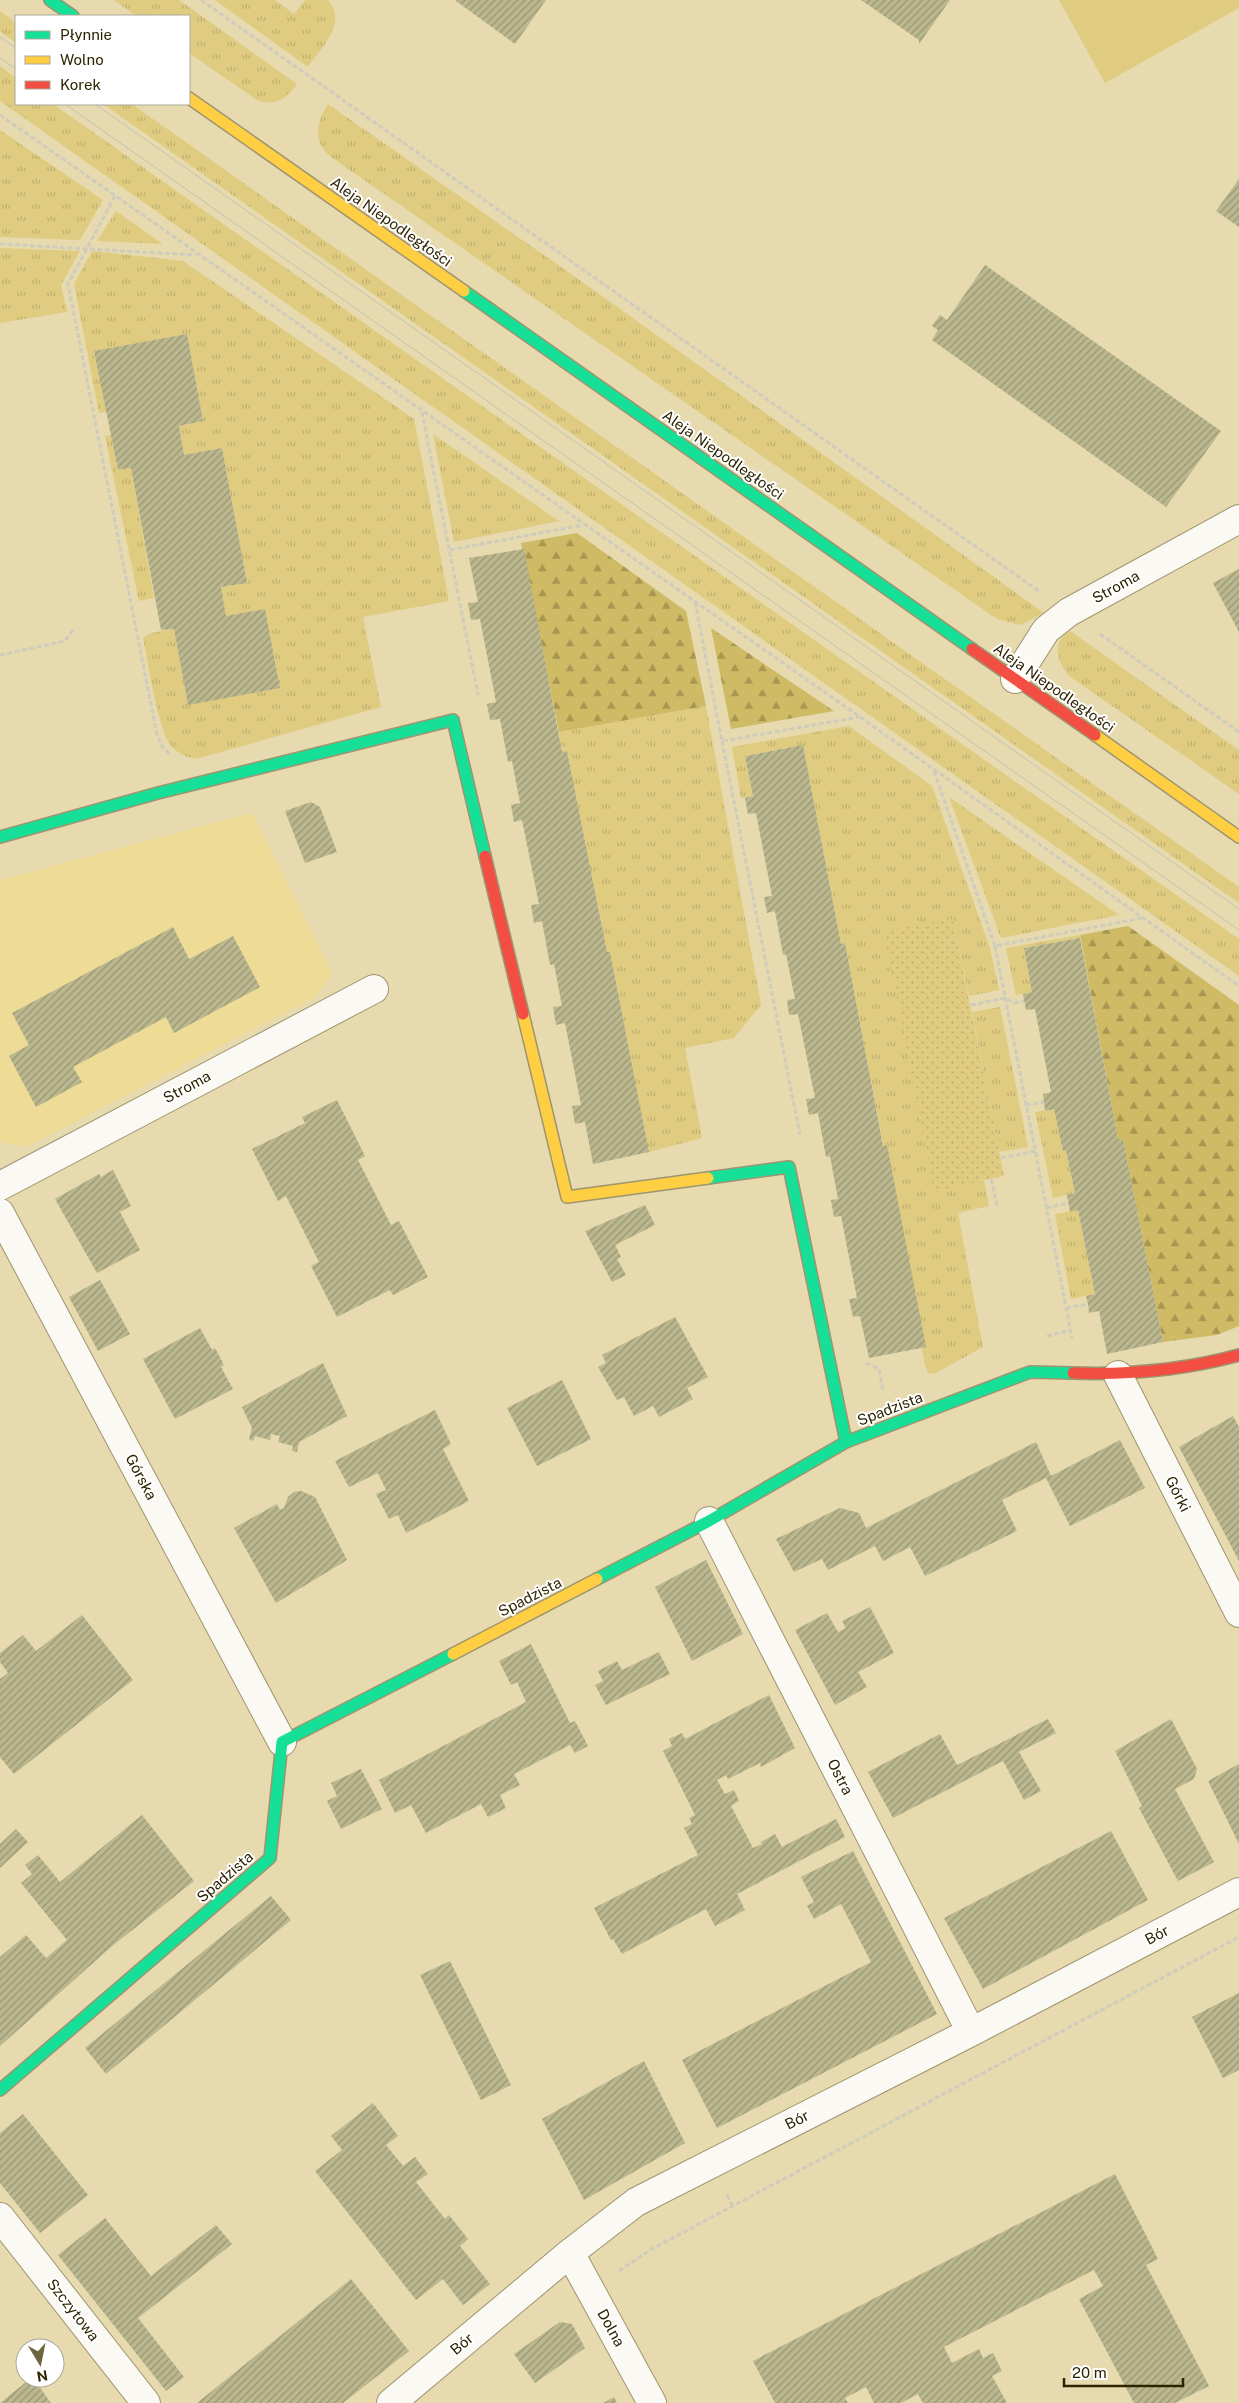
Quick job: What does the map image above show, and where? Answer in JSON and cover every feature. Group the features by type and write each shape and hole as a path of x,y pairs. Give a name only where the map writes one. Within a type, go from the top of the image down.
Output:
{"street":[{"path":"50,0 72,15"},
{"name":"Aleja Niepodległości","path":"190,99 1016,678 1239,837"},
{"name":"Stroma","path":"1016,678 1046,630 1069,612 1239,520"},
{"path":"0,837 158,793 453,720 567,1197 789,1167 846,1442"},
{"name":"Stroma","path":"0,1186 374,989"},
{"name":"Górska","path":"0,1213 282,1742"},
{"name":"Spadzista","path":"0,2090 270,1858 282,1742 709,1521 846,1442 1030,1372 1118,1375 1198,1366 1239,1355"},
{"name":"Górki","path":"1118,1375 1239,1613"},
{"name":"Ostra","path":"709,1521 970,2032"},
{"name":"Bór","path":"391,2403 570,2253 636,2202 970,2032 1239,1892"},
{"name":"Szczytowa","path":"0,2217 146,2403"},
{"name":"Dolna","path":"570,2253 652,2403"}],"path":[{"path":"201,0 1041,593"},
{"path":"0,115 196,255 860,717 1239,986"},
{"path":"115,196 68,284 157,736 163,748 176,759"},
{"path":"0,244 87,247 196,255"},
{"path":"450,550 584,525"},
{"path":"695,602 800,1138"},
{"path":"0,655 65,641 74,629"},
{"path":"1092,629 1239,732"},
{"path":"722,741 860,717"},
{"path":"934,770 995,946 1074,1346"},
{"path":"995,946 1143,918"},
{"path":"971,1005 1005,998 1014,1003 1024,1001"},
{"path":"1026,1105 1044,1102"},
{"path":"1001,1158 1035,1151"},
{"path":"992,1178 997,1206"},
{"path":"1046,1208 1068,1203"},
{"path":"1066,1308 1088,1304"},
{"path":"1040,1338 1070,1330"},
{"path":"864,1362 878,1369 885,1400"},
{"path":"591,2291 650,2250 1239,1938"}],"shaded area":[{"path":"252,813 332,974 314,998 26,1147 0,1142 0,880"}],"green space":[{"path":"114,0 179,0 297,84 281,100 271,103 258,101 190,54 190,15 135,15"},
{"path":"215,0 275,0 294,14 305,0 328,0 335,17 334,26 326,43 308,67"},
{"path":"1059,0 1239,0 1239,8 1105,83"},
{"path":"0,11 15,22 15,42 0,31"},
{"path":"0,66 15,77 15,105 54,105 1239,939 1239,976 0,101"},
{"path":"328,104 598,293 1044,613 1020,625 997,619 331,157 321,145 318,132 321,118"},
{"path":"104,105 133,105 1239,887 1239,903"},
{"path":"0,130 103,200 80,240 0,237"},
{"path":"116,211 163,244 97,241"},
{"path":"0,248 80,251 61,285 67,312 0,323"},
{"path":"92,251 183,261 414,419 449,601 363,617 381,707 196,759 177,752 172,747 162,727 158,712 143,638 151,633 174,629 188,704 280,687 265,610 226,616 221,587 247,583 222,448 184,455 179,426 203,421 187,335 107,412 99,413 74,284"},
{"path":"433,434 559,521 454,542"},
{"path":"111,435 118,470 131,468 154,598 139,601 105,436"},
{"path":"577,533 686,611 706,706 559,732 521,543"},
{"path":"711,628 834,711 731,729"},
{"path":"1070,631 1239,750 1239,794 1069,676 1059,659 1058,646 1064,636"},
{"path":"706,706 761,1005 734,1038 685,1048 702,1138 649,1152 610,952 607,952 567,751 562,752 559,732"},
{"path":"849,726 932,786 990,948 999,990 969,996 953,919 934,1190 984,1180 989,1206 958,1213 983,1347 934,1374 928,1373 925,1365 845,943 841,944 803,745 745,756 753,796 741,798 732,747"},
{"path":"949,797 1119,915 1001,938"},
{"path":"953,919 1004,1176 934,1191 884,931"},
{"path":"1128,926 1239,1005 1239,1326 1217,1335 1163,1342 1123,1139 1118,1139 1080,935"},
{"path":"1080,935 1080,938 1024,948 1032,992 1016,995 1006,948"},
{"path":"1000,1007 1028,1147 999,1152 972,1012"},
{"path":"1054,1109 1075,1193 1053,1198 1035,1112"},
{"path":"1078,1210 1095,1294 1071,1299 1055,1214"}],"building":[{"path":"457,0 546,0 515,44"},
{"path":"861,0 950,0 919,44 919,40"},
{"path":"1239,179 1239,227 1216,211"},
{"path":"985,265 1221,431 1166,507 932,340 938,330 932,326 940,315 947,320"},
{"path":"187,334 203,421 179,426 184,455 222,448 247,583 221,587 226,616 265,609 280,688 188,705 174,629 161,630 131,468 118,470 94,351"},
{"path":"524,549 562,752 567,751 607,952 610,952 649,1152 593,1164 585,1122 575,1124 572,1106 581,1105 565,1023 556,1025 553,1007 562,1006 554,964 550,965 542,921 534,923 531,905 539,904 522,820 514,822 511,805 520,803 512,761 508,762 500,719 490,720 487,704 496,702 480,619 471,620 468,603 478,602 469,558"},
{"path":"1239,569 1239,632 1213,583"},
{"path":"803,745 841,944 845,943 883,1146 887,1145 926,1347 869,1358 860,1316 853,1317 849,1299 857,1298 841,1216 834,1217 831,1200 838,1199 830,1156 826,1157 818,1113 809,1115 806,1099 815,1098 798,1014 789,1015 787,1000 795,999 786,954 783,955 775,911 767,913 764,897 772,896 756,813 748,814 745,798 753,796 745,756"},
{"path":"311,802 320,807 337,852 305,863 285,811"},
{"path":"173,927 189,959 233,936 260,987 174,1033 166,1017 73,1067 82,1082 36,1107 9,1056 29,1045 12,1013"},
{"path":"1080,938 1118,1139 1123,1139 1163,1342 1107,1354 1099,1311 1089,1313 1086,1296 1095,1294 1078,1210 1070,1212 1067,1195 1075,1193 1066,1151 1063,1151 1054,1109 1045,1111 1043,1094 1051,1092 1035,1009 1026,1010 1023,994 1032,992 1024,948"},
{"path":"337,1100 365,1156 358,1160 391,1225 399,1221 428,1277 393,1295 390,1290 337,1317 311,1266 319,1262 286,1196 278,1201 252,1149 305,1123 302,1117"},
{"path":"113,1170 131,1206 120,1212 140,1250 97,1273 55,1199 99,1174 101,1177"},
{"path":"645,1205 655,1225 615,1245 621,1257 617,1259 626,1275 612,1282 585,1231"},
{"path":"100,1280 130,1334 98,1351 69,1297"},
{"path":"675,1317 708,1377 687,1388 693,1399 659,1417 653,1406 634,1416 624,1397 617,1400 598,1367 606,1363 602,1355"},
{"path":"200,1328 212,1350 215,1348 224,1365 221,1367 233,1389 175,1419 143,1359"},
{"path":"323,1363 347,1416 299,1442 297,1452 292,1451 293,1446 278,1442 280,1436 271,1434 270,1440 255,1436 253,1441 249,1439 252,1428 242,1407"},
{"path":"562,1380 591,1439 537,1466 507,1408"},
{"path":"435,1410 451,1444 443,1449 469,1501 406,1533 398,1515 389,1519 376,1494 386,1490 378,1473 349,1487 335,1461"},
{"path":"1233,1416 1239,1427 1239,1561 1179,1447"},
{"path":"1120,1440 1145,1488 1070,1526 1046,1478 1002,1500 1017,1531 925,1576 910,1547 883,1561 875,1546 828,1570 822,1559 794,1572 776,1539 840,1508 859,1513 866,1528 1036,1442 1051,1476"},
{"path":"301,1491 315,1497 347,1560 276,1603 234,1528 277,1504 280,1510 284,1508 288,1497 294,1492"},
{"path":"706,1560 743,1634 692,1661 655,1587"},
{"path":"870,1607 894,1653 858,1672 867,1687 835,1705 795,1630 827,1613 838,1632 846,1628 842,1621"},
{"path":"82,1615 133,1680 14,1774 0,1757 0,1679 8,1673 0,1662 0,1653 23,1635 36,1651"},
{"path":"531,1644 570,1723 575,1721 588,1746 575,1753 570,1745 514,1774 520,1785 500,1795 506,1808 488,1817 481,1804 426,1833 411,1805 395,1813 379,1780 526,1702 517,1682 511,1685 499,1661"},
{"path":"659,1652 670,1674 606,1705 595,1685 603,1681 598,1671 617,1661 622,1670"},
{"path":"769,1695 795,1748 761,1767 760,1763 728,1779 726,1775 717,1780 725,1794 734,1790 739,1801 731,1806 753,1848 775,1834 782,1847 836,1819 845,1837 737,1894 745,1910 715,1926 706,1909 622,1954 613,1939 611,1940 594,1908 698,1855 684,1828 692,1824 689,1818 695,1815 663,1751 672,1746 669,1739 682,1733 685,1739"},
{"path":"1048,1719 1056,1733 1019,1752 1041,1791 1024,1800 1003,1761 893,1818 868,1772 940,1734 957,1765"},
{"path":"1171,1719 1197,1769 1194,1779 1175,1789 1214,1862 1178,1881 1139,1808 1142,1806 1115,1751"},
{"path":"1239,1764 1239,1844 1208,1781"},
{"path":"361,1769 382,1809 341,1829 327,1801 337,1796 331,1783"},
{"path":"142,1815 194,1881 111,1947 0,2046 0,1957 26,1935 46,1958 67,1940 21,1883 32,1874 25,1865 38,1855 60,1882"},
{"path":"16,1829 28,1842 0,1868 0,1844"},
{"path":"1111,1831 1148,1900 983,1989 944,1918"},
{"path":"853,1851 937,2014 717,2128 682,2060 871,1962 841,1904 814,1919 807,1906 814,1902 801,1877"},
{"path":"271,1896 291,1920 106,2074 85,2048"},
{"path":"450,1961 511,2085 481,2100 420,1975"},
{"path":"1239,1993 1239,2070 1223,2078 1192,2017"},
{"path":"644,2061 685,2143 584,2200 542,2119"},
{"path":"373,2103 398,2136 386,2145 403,2166 415,2157 428,2174 416,2182 445,2219 449,2215 468,2239 460,2246 490,2284 463,2305 443,2279 416,2300 315,2171 342,2150 331,2136"},
{"path":"23,2114 88,2195 40,2233 0,2183 0,2133"},
{"path":"1115,2174 1158,2259 1146,2265 1209,2386 1175,2403 1134,2403 1079,2299 1103,2286 1094,2270 944,2347 952,2363 979,2349 983,2358 993,2353 1002,2371 992,2376 1007,2403 923,2403 918,2394 901,2403 874,2403 866,2387 845,2398 848,2403 775,2403 753,2361"},
{"path":"105,2218 151,2276 216,2225 232,2244 138,2318 184,2377 166,2391 58,2255"},
{"path":"351,2279 409,2351 343,2403 197,2403"},
{"path":"560,2322 572,2324 585,2348 535,2383 514,2354"},
{"path":"19,2388 40,2388 51,2403 0,2403"},
{"path":"614,2397 617,2403 603,2403"}],"tram line":[{"path":"0,37 15,47"},
{"path":"0,58 15,68"},
{"path":"66,105 1239,930"},
{"path":"96,105 1239,909"}],"traffic: fast":[{"path":"50,0 72,15"},
{"path":"464,291 972,649"},
{"path":"0,837 158,793 453,720 485,856"},
{"path":"708,1178 789,1167 846,1442"},
{"path":"597,1579 709,1521 846,1442 1030,1372 1073,1373"},
{"path":"0,2090 270,1858 282,1742 453,1654"}],"traffic: slow":[{"path":"190,99 464,291"},
{"path":"1095,735 1239,837"},
{"path":"523,1014 567,1197 708,1178"},
{"path":"453,1654 597,1579"}],"traffic: jam":[{"path":"972,649 1095,735"},
{"path":"485,856 523,1014"},
{"path":"1073,1373 1136,1372 1177,1368 1239,1355"}]}
